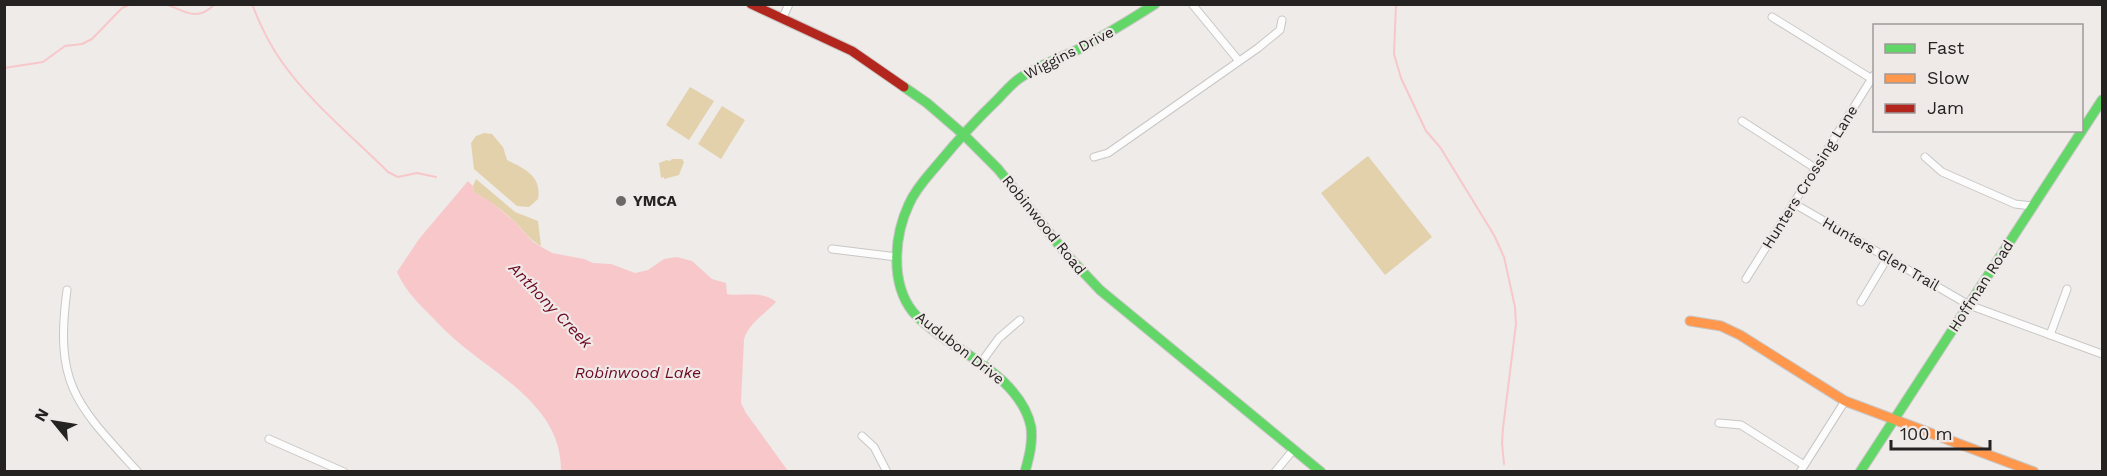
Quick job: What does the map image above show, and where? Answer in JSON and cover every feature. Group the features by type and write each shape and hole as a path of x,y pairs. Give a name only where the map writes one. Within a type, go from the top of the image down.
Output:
{"main road":[{"name":"Robinwood Road","path":"751,4 783,17 868,60 927,103 963,134 998,169 1067,255 1100,290 1321,471"},
{"name":"Wiggins Drive","path":"963,134 1022,76 1111,32 1155,4"},
{"name":"Hoffman Road","path":"2083,130 2103,100"},
{"name":"Hoffman Road","path":"1860,471 2082,132"},
{"name":"Audubon Drive","path":"963,134 910,197 903,218 897,257 900,287 915,315 1011,389 1026,411 1031,443 1024,471"},
{"path":"1690,321 1721,326 1740,334 1822,388 1845,400 1893,420 2034,471"}],"street":[{"path":"783,17 789,4"},
{"path":"1192,4 1239,61"},
{"path":"1772,16 1873,77"},
{"path":"1094,157 1108,153 1239,61 1280,30 1282,20"},
{"name":"Hunters Crossing Lane","path":"1746,279 1873,77"},
{"path":"1742,121 1815,168"},
{"path":"1925,157 1942,172 2014,204 2032,206"},
{"name":"Hunters Glen Trail","path":"1793,203 1969,305 2103,354"},
{"path":"832,249 897,257"},
{"path":"1862,302 1888,257"},
{"path":"2050,334 2067,289"},
{"path":"66,290 62,347 70,383 85,413 138,471"},
{"path":"980,364 999,338 1020,320"},
{"path":"1719,423 1741,425 1802,468 1845,400"},
{"path":"862,436 874,447 887,471"},
{"path":"269,439 330,469 344,471"},
{"path":"1275,471 1294,449"}],"shaded area":[{"path":"690,87 714,101 689,140 666,125"},
{"path":"722,106 745,120 721,159 698,144"},
{"path":"484,133 492,134 503,147 507,160 526,170 535,179 539,191 538,199 529,207 517,206 474,169 471,143 476,136"},
{"path":"1368,156 1432,237 1385,275 1321,193"},
{"path":"682,159 684,162 679,175 661,178 659,163"},
{"path":"476,179 515,212 538,221 541,246 504,212 474,192 473,186"}],"water":[{"name":"Robinwood Lake","path":"468,181 473,186 474,192 491,202 515,222 533,242 552,253 593,263 611,264 635,273 648,270 664,259 677,257 692,261 712,279 726,283 727,294 759,295 776,302 754,323 744,339 741,403 788,471 561,471 559,450 542,414 513,385 445,330 410,294 397,272 419,239"}],"waterway":[{"path":"4,68 43,62 65,46 82,44 92,39 122,8 131,4"},
{"path":"166,4 191,14 203,13 215,4"},
{"name":"Anthony Creek","path":"252,4 269,41 293,77 318,105 388,172 398,177 417,173 436,177"},
{"path":"1396,4 1394,54 1401,78 1426,131 1440,147 1494,235 1504,257 1515,307 1516,324 1503,428 1504,464"}],"traffic: fast":[{"path":"1025,472 1031,439 1031,427 1026,413 1019,400 998,377 930,328 913,312 906,300 898,274 900,230 909,204 922,182 1014,83 1033,70 1097,39 1155,4"},
{"path":"904,87 927,103 963,134 998,169 1067,255 1100,290 1321,472"},
{"path":"2083,129 2102,100"},
{"path":"1860,472 2081,132"}],"traffic: slow":[{"path":"1690,321 1721,326 1740,335 1845,401 2034,472"}],"traffic: jam":[{"path":"751,4 852,51 904,87"}],"place":[{"name":"YMCA","path":"621,201"}]}
